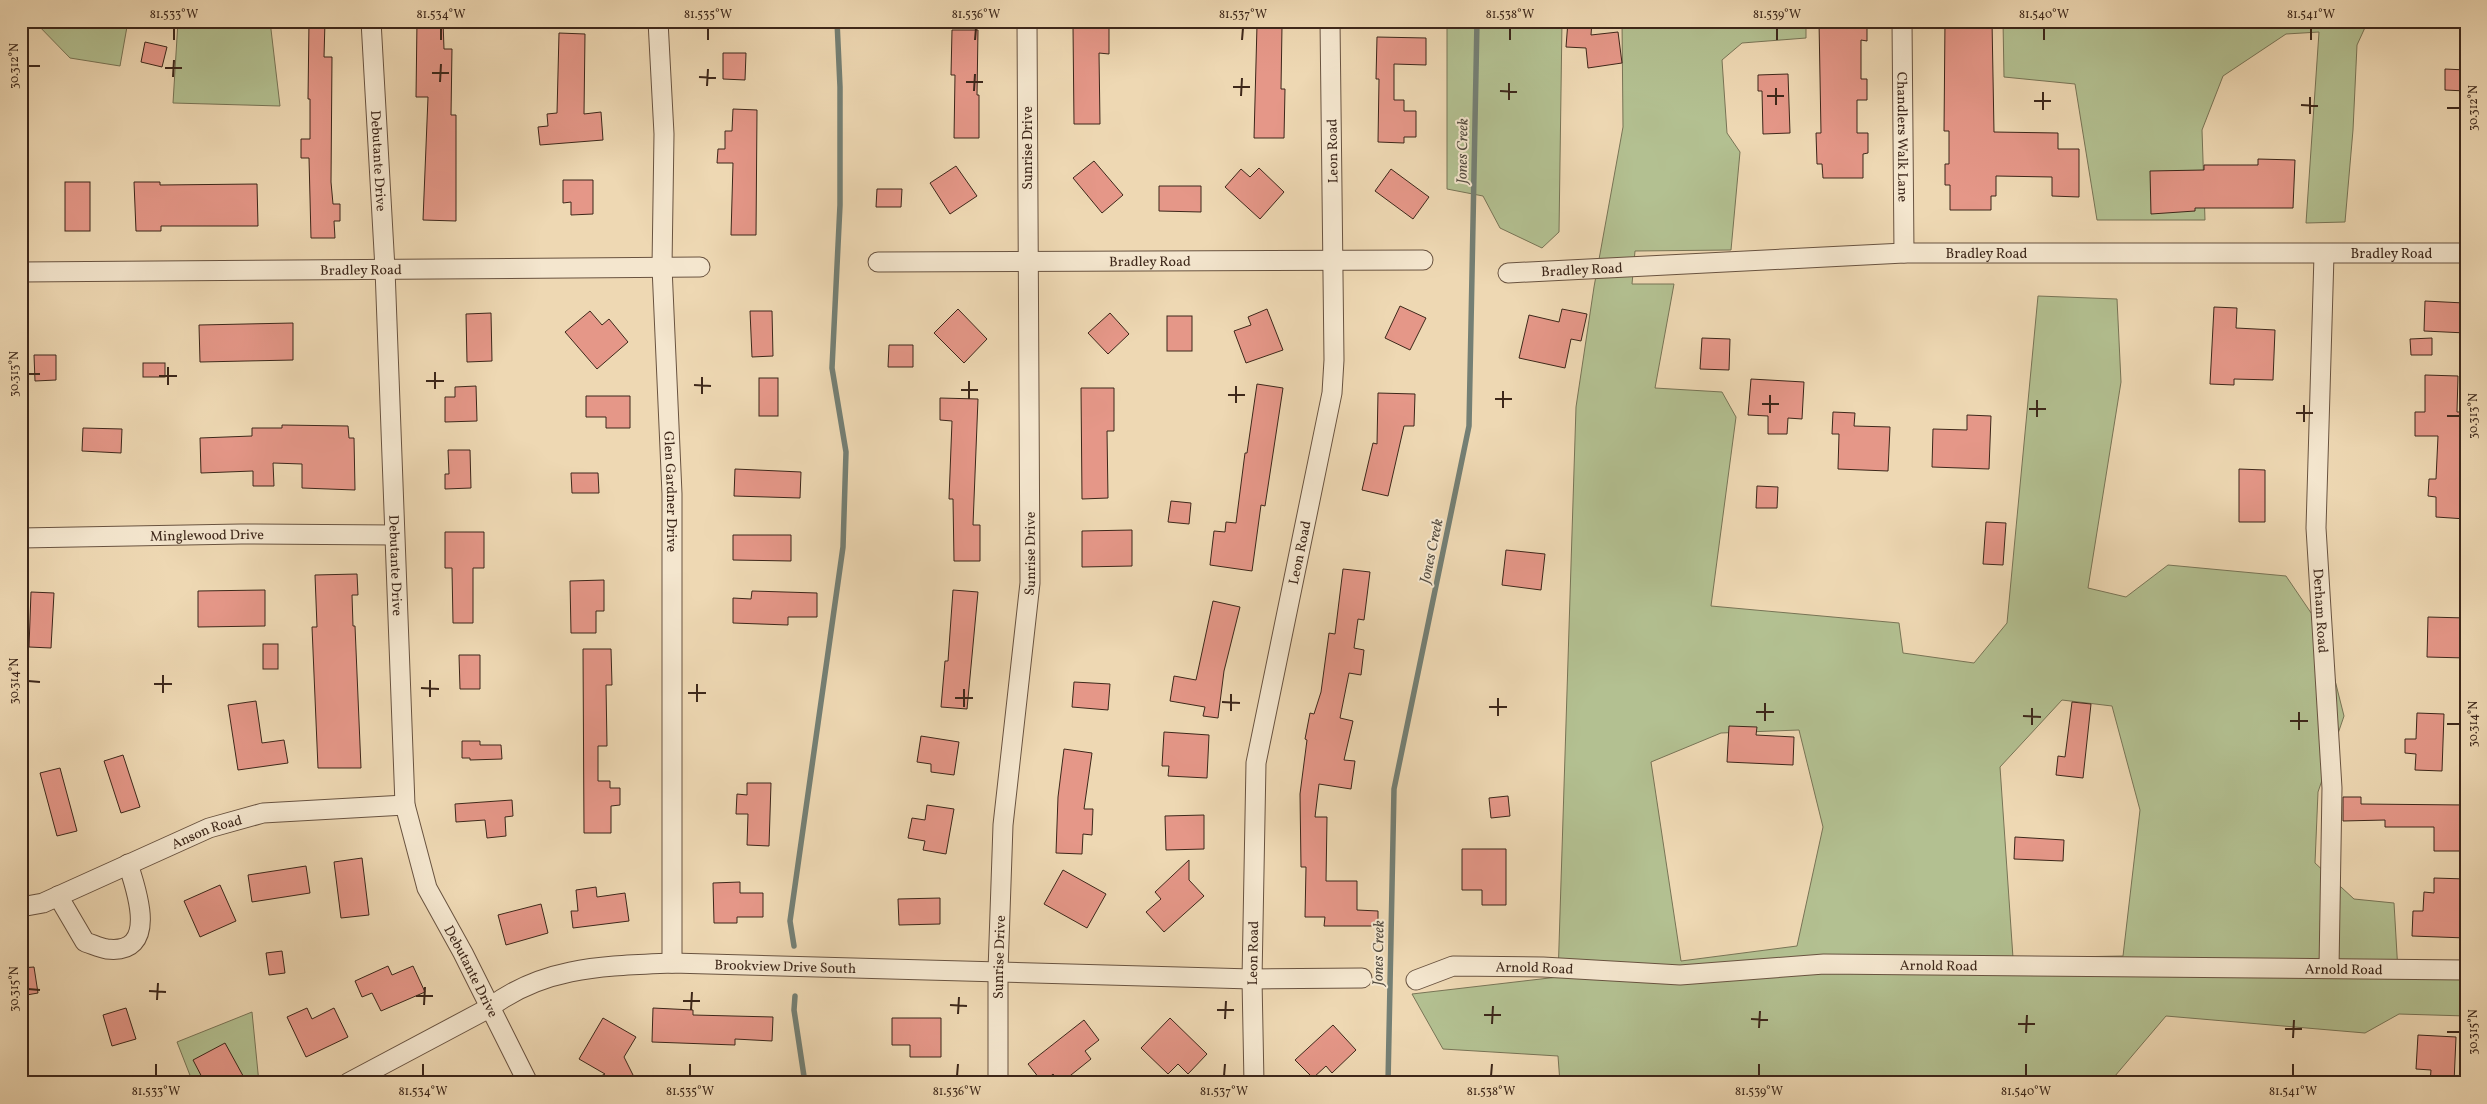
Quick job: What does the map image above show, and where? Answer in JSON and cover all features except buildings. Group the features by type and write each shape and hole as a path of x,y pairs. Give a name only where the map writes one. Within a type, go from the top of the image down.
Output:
{"street":[{"name":"Debutante Drive","path":"371,21 385,269 405,805 428,888 528,1083"},
{"name":"Glen Gardner Drive","path":"658,21 664,134 662,267 672,494 672,963"},
{"name":"Sunrise Drive","path":"998,1083 998,971 1002,825 1030,583 1026,21"},
{"name":"Leon Road","path":"1254,1083 1252,979 1256,763 1332,393 1334,259 1330,21"},
{"name":"Chandlers Walk Lane","path":"1902,21 1904,253"},
{"name":"Bradley Road","path":"1508,273 1904,253 2466,253"},
{"name":"Derham Road","path":"2324,254 2316,528 2332,788 2329,968"},
{"name":"Bradley Road","path":"878,262 1423,260"},
{"name":"Bradley Road","path":"21,272 700,267"},
{"name":"Minglewood Drive","path":"21,538 240,534 394,535"},
{"name":"Anson Road","path":"21,908 43,903 210,828 263,813 405,805"},
{"path":"58,896 85,942 107,949 125,948 135,940 140,925 140,907 128,864"},
{"name":"Brookview Drive South","path":"348,1083 489,1008 509,993 532,982 599,966 672,963 1252,979"},
{"name":"Arnold Road","path":"1416,980 1453,966 1543,967 1680,975 1824,964 2466,970"},
{"path":"1252,979 1362,978"}],"green space":[{"path":"34,21 128,21 120,66 70,58"},
{"path":"178,21 270,21 280,106 173,103"},
{"path":"1447,21 1562,21 1559,232 1542,248 1500,228 1483,196 1447,189"},
{"path":"1622,21 1806,21 1806,38 1742,43 1722,60 1727,133 1740,152 1731,250 1635,251 1632,284 1674,284 1655,388 1722,392 1736,417 1711,606 1899,623 1903,653 1974,663 2007,623 2038,296 2117,299 2121,382 2088,588 2126,597 2168,565 2286,576 2322,629 2344,716 2318,792 2315,863 2354,899 2394,903 2398,972 2466,970 2466,1016 2399,1014 2365,1033 2166,1016 2109,1083 1560,1083 1558,1056 1443,1049 1412,994 1558,977 1576,407 1594,287 1623,127","holes":["2062,700 2112,706 2140,810 2123,956 2013,958 2000,767","1799,730 1823,827 1797,946 1681,961 1651,762 1721,733"]},
{"path":"2003,21 2368,21 2357,45 2353,130 2345,222 2306,223 2319,32 2286,34 2223,76 2202,130 2205,220 2097,220 2075,84 2004,77"},
{"path":"252,1012 259,1083 193,1083 177,1042"}],"waterway":[{"path":"794,946 790,921 843,547 846,452 832,368 840,205 840,87 837,21"},
{"name":"Jones Creek","path":"1388,1083 1394,789 1469,426 1477,21"},
{"path":"795,996 794,1010 805,1083"}]}
